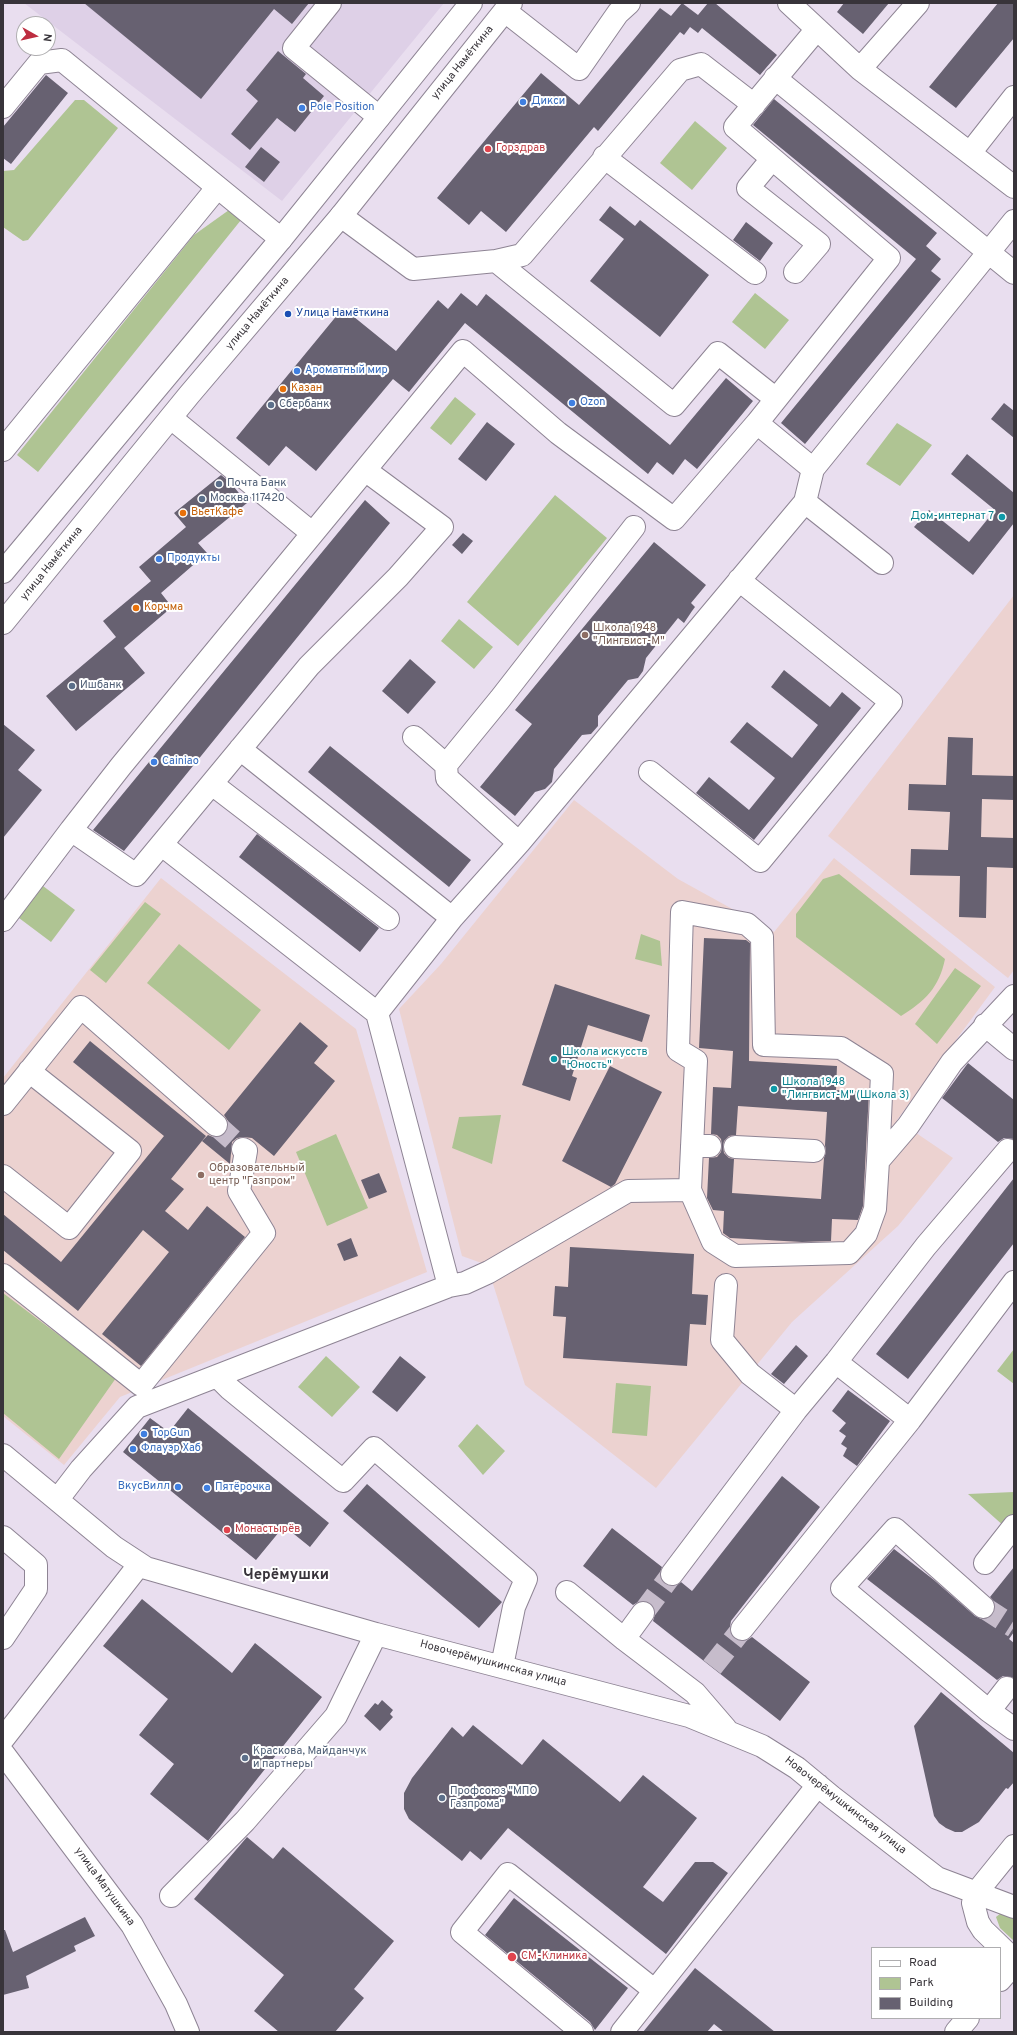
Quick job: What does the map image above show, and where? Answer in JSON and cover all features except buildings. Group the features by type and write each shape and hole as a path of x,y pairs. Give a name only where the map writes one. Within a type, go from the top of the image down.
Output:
{"street":[{"path":"330,3 294,48 379,117"},
{"path":"3,572 281,238 471,3"},
{"path":"508,7 579,70 618,13 629,3"},
{"path":"789,3 860,69 1014,188"},
{"path":"860,69 918,3"},
{"name":"улица Намёткина","path":"3,623 171,418 341,216 508,7"},
{"path":"3,920 121,766 463,351 558,433 674,519 757,423 889,258 735,127 817,29"},
{"path":"3,107 39,63 62,60 217,188 281,238"},
{"path":"341,216 413,270 496,261 522,255 604,157 680,70 701,64 754,104"},
{"path":"775,78 1014,273"},
{"path":"970,153 1014,97"},
{"path":"604,157 755,273"},
{"path":"772,159 748,188 819,244 795,272"},
{"path":"3,450 217,188"},
{"path":"377,1012 452,918 518,844 805,502 813,469 987,252 1014,221"},
{"path":"496,261 674,405 718,353 776,399"},
{"path":"171,418 312,533"},
{"path":"757,423 813,469"},
{"path":"71,830 136,875 309,666 398,577 442,527 365,470"},
{"path":"805,502 882,563"},
{"path":"518,844 447,778 446,765 634,527"},
{"path":"650,772 760,861 891,702 739,580"},
{"path":"414,737 446,765"},
{"path":"240,750 452,918"},
{"path":"212,784 388,919"},
{"path":"162,845 377,1012 449,1286"},
{"path":"682,912 747,924 762,937 764,1045 841,1048 882,1074 878,1161 875,1209 866,1234 848,1253 735,1256 713,1242 690,1190 701,1146 696,1061 678,1050 682,912"},
{"path":"878,1161 908,1126 952,1062 985,1025 1014,996"},
{"path":"3,1104 81,1006 216,1125"},
{"path":"985,1025 1014,1049"},
{"path":"3,1176 69,1228 130,1151 29,1071"},
{"path":"735,1147 814,1151"},
{"path":"3,1275 141,1385 264,1233 238,1191 246,1151 243,1149"},
{"path":"672,1574 796,1410 836,1362 926,1246 1008,1150"},
{"path":"58,1499 81,1469 137,1407 449,1286 465,1283 489,1272 628,1190 690,1190"},
{"path":"742,1629 910,1420 1014,1282"},
{"path":"726,1285 722,1340 750,1374 796,1410"},
{"path":"836,1362 910,1420"},
{"path":"217,1376 230,1389 343,1481 374,1448 526,1580 514,1607 502,1666"},
{"name":"Новочерёмушкинская улица","path":"3,1455 58,1499 114,1547 139,1564 165,1575 376,1634 689,1716 762,1746 797,1768 937,1878 1014,1907"},
{"path":"985,1563 1014,1526"},
{"path":"983,1607 895,1529 842,1588 989,1712 1014,1729"},
{"path":"3,1537 36,1565 36,1589 3,1638"},
{"path":"3,1739 139,1564"},
{"path":"567,1592 624,1639 695,1693 730,1733"},
{"path":"624,1639 643,1613"},
{"path":"171,1896 245,1821 336,1716 376,1634"},
{"path":"989,1712 1007,1688"},
{"name":"улица Матушкина","path":"3,1753 132,1925 176,2004 188,2032"},
{"path":"622,2032 654,1990 803,1806 818,1785"},
{"path":"1000,1947 986,1934 978,1922 973,1903 976,1893 1014,1846"},
{"path":"582,2032 462,1932 508,1874 654,1990"},
{"path":"1001,1948 1014,1960"},
{"path":"1001,1979 1014,1964"},
{"path":"956,2032 967,2019"}],"shaded area":[{"path":"24,3 444,3 282,201 56,28 56,16 41,16"},
{"path":"1014,595 1014,970 1008,978 828,836"},
{"path":"574,800 678,879 774,932 834,858 995,987 897,1120 953,1158 898,1226 792,1322 656,1488 525,1385 487,1265 462,1256 399,1009 441,964"},
{"name":"Образовательный центр \"Газпром\"","path":"161,878 356,1029 427,1272 120,1397 64,1465 3,1416 3,1078"}],"green space":[{"path":"75,100 84,100 118,128 28,240 23,241 3,227 3,171 14,170"},
{"path":"695,121 727,148 692,190 660,163"},
{"path":"229,210 241,220 38,472 17,455 194,235"},
{"path":"755,293 789,320 765,349 732,322"},
{"path":"455,397 476,414 451,445 430,428"},
{"path":"897,423 932,445 900,486 866,464"},
{"path":"555,495 607,538 518,646 467,602"},
{"path":"459,619 493,647 474,669 441,641"},
{"path":"839,874 945,959 939,978 930,993 917,1005 901,1016 796,937 796,914 823,879"},
{"path":"43,886 75,910 51,942 19,918"},
{"path":"145,902 161,914 106,983 90,970"},
{"path":"641,934 660,941 662,966 635,959"},
{"path":"179,944 261,1010 229,1050 147,983"},
{"path":"955,968 981,986 937,1044 915,1024"},
{"path":"501,1115 492,1164 452,1148 459,1117"},
{"path":"336,1134 368,1208 327,1226 296,1152"},
{"path":"3,1293 116,1378 59,1459 3,1413"},
{"path":"1014,1349 1014,1384 997,1371"},
{"path":"326,1356 360,1387 332,1417 298,1387"},
{"path":"616,1383 651,1386 647,1436 612,1433"},
{"path":"477,1424 505,1451 483,1475 458,1446"},
{"path":"1014,1492 1014,1517 1005,1527 968,1494"},
{"path":"1001,1913 1014,1916 1014,1941 1000,1928 996,1917"}],"tunnel":[{"path":"216,1125 243,1149"},
{"path":"643,1613 672,1574"},
{"path":"983,1607 1014,1627"},
{"path":"712,1667 742,1629"}],"place":[{"name":"Дикси","path":"523,102"},
{"name":"Pole Position","path":"302,108"},
{"name":"Горздрав","path":"488,149"},
{"name":"Улица Намёткина","path":"288,314"},
{"name":"Ароматный мир","path":"297,371"},
{"name":"Казан","path":"283,389"},
{"name":"Ozon","path":"572,403"},
{"name":"Сбербанк","path":"271,405"},
{"name":"Почта Банк","path":"219,484"},
{"name":"Москва 117420","path":"202,499"},
{"name":"ВьетКафе","path":"183,513"},
{"name":"Дом-интернат 7","path":"1002,517"},
{"name":"Продукты","path":"159,559"},
{"name":"Корчма","path":"136,608"},
{"name":"Школа 1948 \"Лингвист-М\"","path":"585,635"},
{"name":"Ишбанк","path":"72,686"},
{"name":"Cainiao","path":"154,762"},
{"name":"Школа искусств \"Юность\"","path":"554,1059"},
{"name":"Школа 1948 \"Лингвист-М\" (Школа 3)","path":"774,1089"},
{"name":"Образовательный центр \"Газпром\"","path":"201,1175"},
{"name":"TopGun","path":"144,1434"},
{"name":"Флауэр Хаб","path":"133,1449"},
{"name":"ВкусВилл","path":"178,1487"},
{"name":"Пятёрочка","path":"207,1488"},
{"name":"Монастырёв","path":"227,1530"},
{"name":"Краскова, Майданчук и партнеры","path":"245,1758"},
{"name":"Профсоюз \"МПО Газпрома\"","path":"442,1798"},
{"name":"СМ-Клиника","path":"512,1957"}],"district":[{"name":"Черёмушки","path":"286,1576"}]}
